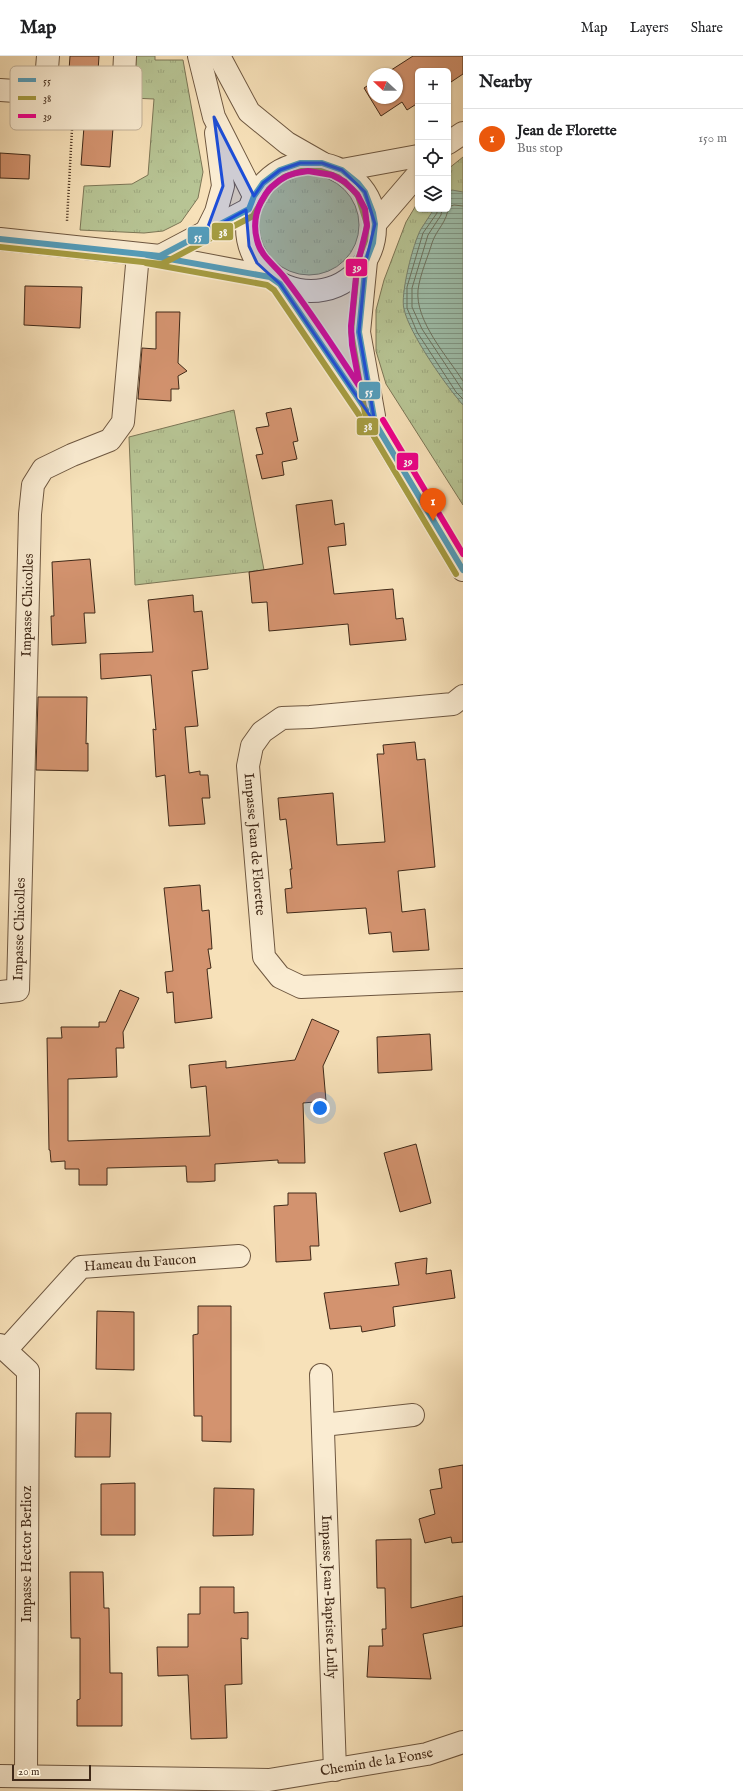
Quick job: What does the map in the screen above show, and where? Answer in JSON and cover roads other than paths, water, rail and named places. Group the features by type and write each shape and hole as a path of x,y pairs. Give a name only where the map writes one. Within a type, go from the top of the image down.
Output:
{"street":[{"path":"47,66 48,56"},
{"path":"199,56 214,117 223,186 216,212 206,232"},
{"path":"219,56 249,112 287,143 358,183 365,192 372,207 375,224 373,243 366,261 359,332 375,423"},
{"path":"0,90 10,91"},
{"path":"214,117 251,203"},
{"path":"451,141 463,133"},
{"path":"415,156 332,167 300,163 280,170 264,183 251,203 246,221 249,246 257,262 275,280 375,423 463,570"},
{"path":"375,224 416,176"},
{"path":"160,256 206,232 251,203"},
{"path":"0,239 160,256 275,280 292,288 313,291 335,286 354,275 366,261"},
{"name":"Impasse Chicolles","path":"0,992 18,990 30,514 33,485 43,469 72,454 110,440 123,422 138,254"},
{"name":"Impasse Jean de Florette","path":"463,696 453,704 310,717 282,718 262,732 252,746 248,766 264,957 280,977 301,987 463,980"},
{"name":"Hameau du Faucon","path":"3,1347 81,1267 239,1256"},
{"name":"Impasse Hector Berlioz","path":"3,1347 28,1371 26,1775"},
{"name":"Impasse Jean-Baptiste Lully","path":"321,1375 335,1770"},
{"path":"323,1425 413,1415"},
{"name":"Chemin de la Fonse","path":"0,1776 26,1775 52,1783 268,1785 335,1770 427,1754 463,1742"}],"water":[{"path":"451,190 463,192 463,405 438,373 420,345 407,319 403,302 408,269 414,245 423,226 432,212 451,212"}],"place":[{"name":"Jean de Florette","path":"433,521"}]}
